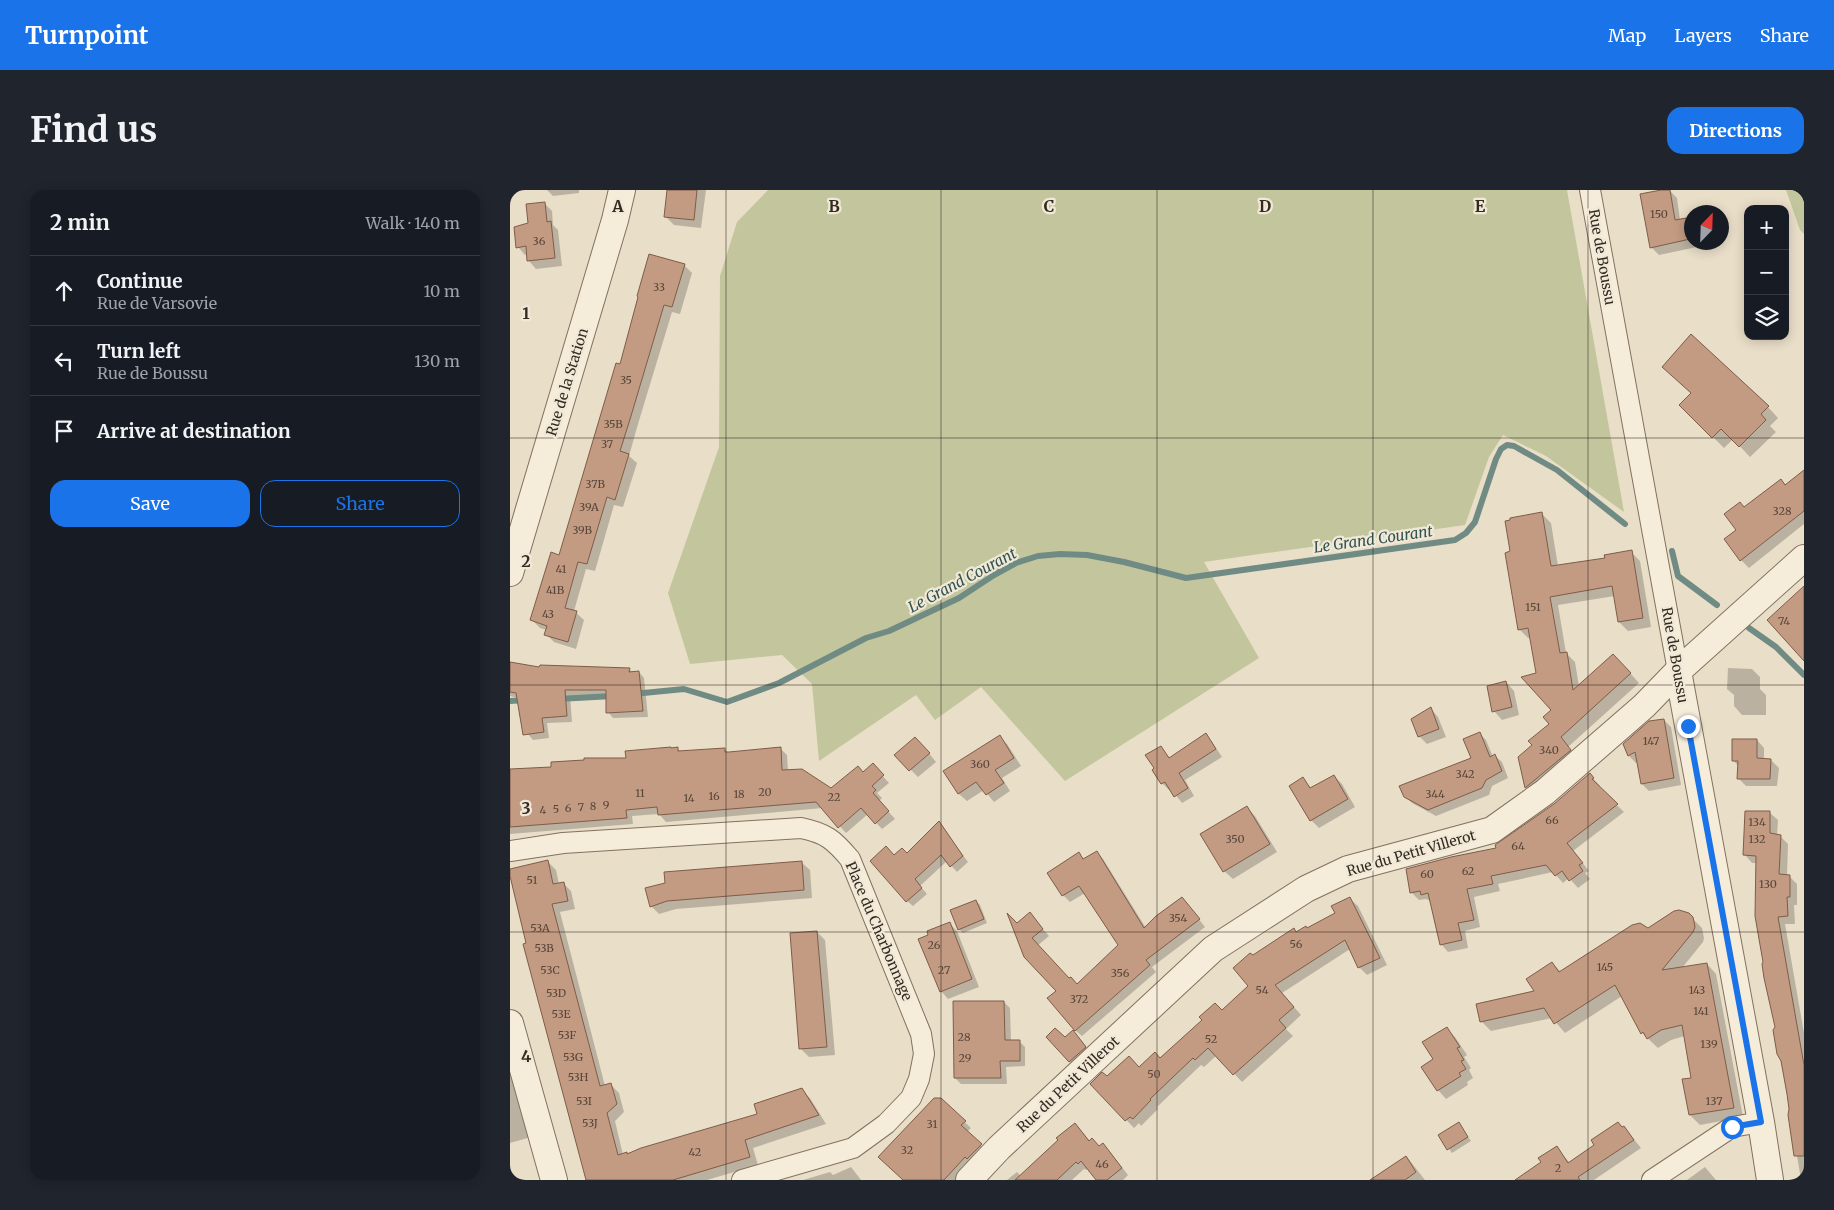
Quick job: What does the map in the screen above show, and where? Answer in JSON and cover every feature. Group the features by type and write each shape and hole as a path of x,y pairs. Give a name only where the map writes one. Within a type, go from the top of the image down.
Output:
{"street":[{"name":"Rue de la Station","path":"510,573 615,220 622,190"},
{"name":"Rue de Boussu","path":"1590,190 1761,1122 1770,1180"},
{"name":"Rue du Petit Villerot","path":"969,1180 999,1148 1213,949 1306,889 1348,869 1492,830 1546,792 1644,706 1678,671 1804,558"},
{"name":"Place du Charbonnage","path":"510,851 563,843 801,828 819,832 838,844 850,860 921,1034 924,1054 919,1079 910,1098 886,1124 853,1148 742,1180"},
{"path":"510,1023 554,1180"},
{"path":"1652,1180 1732,1127 1761,1122"}],"green space":[{"path":"768,190 1567,190 1624,512 1546,456 1503,435 1489,457 1465,525 1204,562 1259,658 1065,781 981,687 935,720 916,695 819,761 812,684 782,655 690,664 668,593 719,447 720,276 737,222"},
{"path":"1786,190 1804,190 1804,234 1800,230"}],"building":[{"path":"667,190 697,190 694,220 664,217"},
{"path":"1670,190 1675,220 1684,218 1684,240 1650,248 1640,194"},
{"path":"545,202 547,222 551,221 555,258 527,261 526,246 516,248 514,227 528,223 526,204"},
{"path":"649,254 685,264 672,307 664,305 620,451 629,454 615,500 607,497 587,564 578,562 565,608 577,611 568,642 544,635 547,626 530,620 551,552 559,555 616,363 620,364"},
{"path":"1691,334 1769,406 1761,414 1766,420 1739,447 1721,429 1712,438 1679,405 1691,393 1662,367"},
{"path":"1804,470 1804,511 1740,561 1724,539 1736,530 1724,514 1740,502 1744,507 1781,479 1785,485"},
{"path":"1542,512 1551,566 1605,558 1604,555 1632,550 1643,618 1618,622 1612,586 1550,597 1560,653 1567,652 1573,690 1613,654 1631,673 1561,737 1571,750 1525,788 1518,757 1532,745 1528,741 1549,724 1543,717 1551,710 1521,677 1536,673 1528,628 1518,630 1505,553 1510,551 1505,521 1510,520 1510,518"},
{"path":"1804,586 1804,661 1767,620"},
{"path":"510,662 539,667 540,665 630,668 629,672 639,671 643,711 606,713 606,690 565,690 567,716 542,718 544,732 523,735 516,693 510,692"},
{"path":"1506,681 1512,707 1492,712 1487,686"},
{"path":"1431,707 1439,729 1418,737 1411,719"},
{"path":"1664,719 1674,778 1641,784 1635,752 1628,756 1623,744 1649,721"},
{"path":"1480,732 1490,757 1495,754 1502,771 1486,780 1482,788 1428,810 1404,797 1399,786 1471,758 1463,739"},
{"path":"1206,733 1216,749 1179,773 1188,788 1174,797 1165,782 1161,784 1152,770 1154,768 1145,755 1161,746 1169,758"},
{"path":"1000,735 1014,758 995,770 1004,783 986,795 976,782 958,794 943,771"},
{"path":"915,737 930,753 909,771 894,755"},
{"path":"1732,739 1757,739 1757,758 1771,759 1770,779 1737,779 1738,761 1732,761"},
{"path":"678,747 678,751 725,748 725,752 729,752 781,747 782,770 802,769 831,788 858,766 863,772 873,763 884,775 872,786 876,790 873,793 889,811 875,824 861,808 838,828 816,802 658,815 657,807 626,810 627,818 510,827 510,769 551,767 551,762 584,760 584,758 626,758 625,751"},
{"path":"1590,773 1594,778 1592,779 1618,804 1567,843 1583,863 1579,865 1583,871 1569,881 1562,871 1555,876 1546,865 1491,876 1493,884 1467,889 1474,920 1458,923 1462,940 1440,945 1428,893 1421,895 1420,891 1410,893 1406,869 1496,848 1495,845 1554,804"},
{"path":"1334,775 1348,799 1310,821 1289,786 1303,777 1310,788"},
{"path":"1247,806 1270,844 1223,872 1200,834"},
{"path":"1745,811 1770,811 1770,833 1781,835 1779,874 1790,875 1790,897 1787,897 1788,916 1778,917 1804,1065 1804,1156 1794,1156 1787,1094 1781,1061 1777,1054 1773,1030 1775,1027 1764,978 1755,916 1756,856 1743,855"},
{"path":"939,821 963,856 950,867 941,855 915,879 922,888 906,902 870,861 886,846 894,855 902,848 907,853"},
{"path":"1097,851 1144,928 1156,916 1182,897 1200,919 1146,960 1150,965 1075,1031 1047,998 1056,991 1024,957 1007,913 1017,923 1030,912 1043,929 1032,938 1069,978 1071,977 1077,984 1118,945 1079,886 1062,896 1047,873 1079,852 1083,859"},
{"path":"548,860 553,884 564,882 568,901 552,904 600,1086 611,1083 617,1104 607,1113 618,1155 627,1152 627,1154 641,1148 757,1114 754,1104 802,1088 819,1115 745,1140 750,1157 673,1180 586,1180 523,944 526,943 510,876 510,869"},
{"path":"802,861 804,890 667,901 650,907 645,888 665,883 664,872"},
{"path":"1350,897 1380,958 1358,968 1345,940 1275,985 1294,1007 1279,1020 1286,1028 1233,1075 1208,1048 1195,1060 1193,1058 1150,1099 1133,1119 1130,1117 1125,1121 1090,1084 1102,1072 1107,1076 1129,1056 1139,1067 1155,1052 1160,1058 1202,1020 1199,1017 1215,1003 1222,1010 1248,986 1233,968 1250,953 1253,955 1294,928 1296,932 1306,926 1307,928 1335,913 1331,906"},
{"path":"976,900 984,919 958,930 950,910"},
{"path":"1679,910 1689,913 1693,917 1695,927 1662,970 1707,963 1734,1108 1689,1115 1682,1079 1691,1078 1682,1025 1661,1030 1647,1039 1643,1032 1641,1034 1615,985 1554,1024 1544,1008 1480,1022 1476,1004 1534,991 1526,979 1552,962 1559,972 1632,925 1640,923 1648,928 1674,911"},
{"path":"950,922 972,979 940,992 918,939 928,935 927,931"},
{"path":"817,931 827,1047 799,1049 790,933"},
{"path":"953,1001 1004,1001 1005,1040 1020,1040 1020,1061 1000,1061 1001,1078 954,1078"},
{"path":"1447,1027 1460,1047 1457,1048 1464,1060 1461,1061 1466,1069 1459,1073 1461,1076 1437,1091 1421,1067 1433,1059 1422,1042"},
{"path":"1055,1028 1065,1037 1073,1030 1086,1047 1069,1062 1046,1037"},
{"path":"934,1098 941,1098 966,1121 961,1125 982,1144 967,1159 965,1157 944,1180 903,1180 878,1157"},
{"path":"1459,1122 1468,1137 1447,1150 1438,1135"},
{"path":"1618,1122 1622,1127 1624,1126 1634,1140 1578,1177 1580,1180 1515,1180 1541,1162 1538,1158 1557,1146 1568,1163 1594,1145 1591,1140"},
{"path":"1075,1123 1089,1141 1092,1138 1099,1146 1103,1143 1122,1168 1107,1180 1096,1180 1081,1161 1078,1164 1076,1162 1057,1180 1015,1180 1058,1140 1056,1138"},
{"path":"1406,1156 1416,1172 1405,1180 1370,1180"}],"waterway":[{"name":"Le Grand Courant","path":"633,694 684,689 727,702 779,683 866,638 889,631 959,598 1016,563 1038,556 1060,554 1087,555 1124,562 1186,578 1455,540 1466,533 1475,522 1496,459 1501,449 1507,445 1514,446 1557,470 1625,524"},
{"path":"1672,551 1678,576 1717,605"},
{"name":"Le Grand Courant","path":"1749,628 1776,647 1804,675"},
{"name":"Le Grand Courant","path":"558,699 613,696"},
{"name":"Le Grand Courant","path":"510,701 526,700"}],"route":[{"path":"1688,726 1761,1122 1732,1127"}]}
